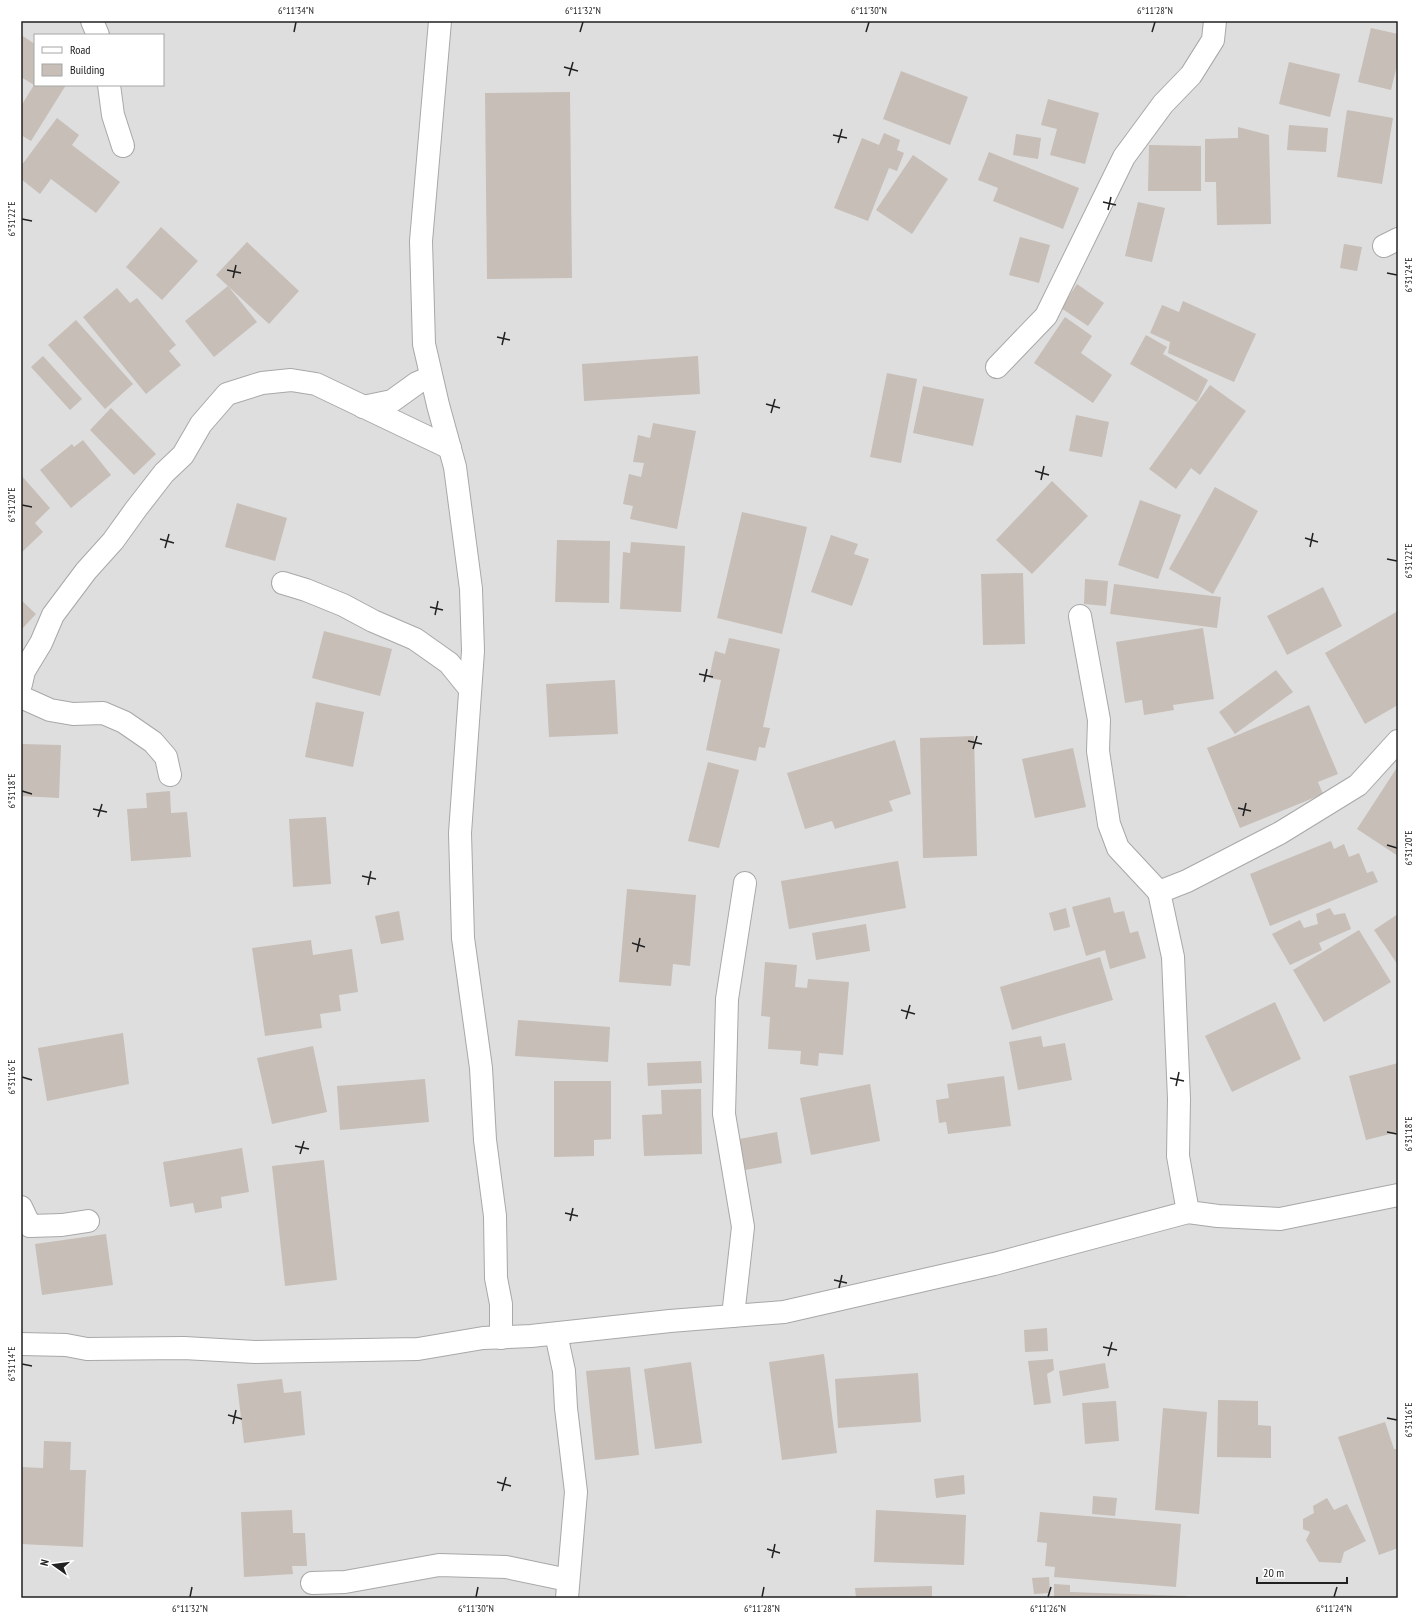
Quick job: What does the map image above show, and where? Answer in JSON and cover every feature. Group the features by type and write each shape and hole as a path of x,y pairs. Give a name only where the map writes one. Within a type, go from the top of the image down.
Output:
{"street":[{"path":"92,21 98,34"},
{"path":"440,21 421,241 424,344 431,377 455,467 471,588 473,651 460,833 463,938 481,1068 485,1140 495,1216 496,1278 501,1304 501,1338"},
{"path":"997,367 1046,316 1124,157 1163,104 1191,75 1213,40 1215,21"},
{"path":"109,86 113,115 123,146"},
{"path":"363,407 392,401 418,383 431,377"},
{"path":"21,684 24,670 41,643 53,615 86,571 113,541 164,474 183,454 201,424 227,394 262,383 291,380 316,384 450,448"},
{"path":"283,583 343,605 372,621 415,639 449,663 470,689"},
{"path":"1080,616 1099,720 1098,750 1109,824 1118,848 1159,892 1173,957 1179,1099 1178,1156 1188,1212"},
{"path":"21,697 50,710 73,714 102,713 124,722 154,742 166,757 170,775"},
{"path":"1159,892 1187,881 1280,833 1358,784 1398,741"},
{"path":"733,1316 743,1227 724,1114 727,999 745,883"},
{"path":"21,1344 66,1345 87,1349 184,1348 255,1352 418,1349 483,1338 556,1334 670,1321 784,1312 994,1264 1188,1212 1218,1216 1280,1219 1398,1195"},
{"path":"21,1207 30,1226 62,1225 88,1221"},
{"path":"312,1583 345,1582 439,1565 506,1567 568,1589 576,1492 566,1408 564,1371 556,1334"}],"shaded area":[{"path":"21,21 1398,21 1398,1598 21,1598"}],"building":[{"path":"1371,28 1398,34 1398,61 1391,90 1358,82"},
{"path":"21,35 34,43 34,85 21,77"},
{"path":"1289,62 1340,74 1330,117 1279,104"},
{"path":"901,71 968,97 950,145 883,119"},
{"path":"34,85 65,86 31,141 21,135 21,106"},
{"path":"570,92 572,278 487,279 485,93"},
{"path":"1048,99 1099,113 1085,164 1050,155 1057,129 1041,125"},
{"path":"1347,110 1393,118 1382,184 1337,177"},
{"path":"57,118 79,135 72,145 120,182 96,213 51,179 40,194 21,179 21,166"},
{"path":"1289,125 1328,128 1326,152 1287,150"},
{"path":"1238,127 1269,135 1271,224 1217,225 1216,182 1205,182 1205,139 1238,138"},
{"path":"884,133 900,140 897,150 904,153 897,171 889,168 868,221 834,208 862,138 879,145"},
{"path":"1016,134 1041,138 1038,159 1013,155"},
{"path":"1149,145 1201,146 1201,191 1148,191"},
{"path":"989,152 1079,188 1063,229 993,201 998,188 978,180"},
{"path":"913,155 948,179 912,234 876,210"},
{"path":"1138,202 1165,208 1152,262 1125,256"},
{"path":"161,227 198,261 162,300 126,267"},
{"path":"1020,237 1050,245 1039,283 1009,275"},
{"path":"247,242 299,291 269,324 216,275"},
{"path":"1344,244 1362,247 1357,271 1340,268"},
{"path":"1077,284 1104,303 1088,326 1061,308"},
{"path":"228,286 257,322 214,357 185,321"},
{"path":"117,288 130,303 137,298 176,345 169,351 181,365 146,394 83,317"},
{"path":"1183,301 1256,334 1234,382 1168,353 1170,342 1150,333 1162,305 1179,312"},
{"path":"1065,317 1092,336 1081,353 1112,375 1093,403 1034,363"},
{"path":"76,320 133,384 105,409 48,345"},
{"path":"1146,335 1167,347 1163,354 1208,380 1197,402 1130,364"},
{"path":"43,356 82,399 70,410 31,367"},
{"path":"698,356 700,394 584,401 582,364"},
{"path":"887,373 917,379 901,463 870,457"},
{"path":"1210,385 1246,411 1200,475 1191,468 1176,489 1149,469"},
{"path":"923,386 984,399 973,446 913,433"},
{"path":"111,408 156,454 134,475 90,430"},
{"path":"1076,415 1109,422 1102,457 1069,451"},
{"path":"653,423 696,431 677,529 630,519 633,506 623,504 629,474 641,477 644,463 633,462 638,435 650,438"},
{"path":"83,440 111,475 71,508 40,470 72,444 74,447"},
{"path":"21,475 50,508 35,523 43,532 21,553"},
{"path":"1052,481 1088,516 1032,574 996,540"},
{"path":"1215,487 1258,511 1213,594 1169,569"},
{"path":"1140,500 1181,515 1158,579 1118,565"},
{"path":"237,503 287,518 275,561 225,547"},
{"path":"742,512 807,527 782,634 717,618"},
{"path":"831,535 858,544 854,554 869,559 852,606 811,592"},
{"path":"557,540 610,541 609,603 555,602"},
{"path":"631,542 685,546 681,612 620,609 623,552 630,553"},
{"path":"1023,573 1025,644 983,645 981,574"},
{"path":"1085,579 1108,581 1106,606 1084,604"},
{"path":"1114,584 1221,597 1217,628 1110,614"},
{"path":"1323,587 1342,626 1287,655 1267,616"},
{"path":"21,600 36,614 21,630"},
{"path":"1398,611 1398,705 1365,724 1325,653"},
{"path":"1203,628 1214,699 1173,705 1174,710 1144,715 1142,700 1125,703 1116,642"},
{"path":"324,631 392,649 380,696 312,678"},
{"path":"729,638 780,649 763,727 770,728 765,748 759,747 756,761 706,750 721,680 709,678 715,651 725,654"},
{"path":"1276,670 1293,692 1235,734 1219,712"},
{"path":"615,680 618,734 549,737 546,684"},
{"path":"316,702 364,712 353,767 305,757"},
{"path":"1309,705 1338,774 1318,782 1323,794 1240,828 1207,748"},
{"path":"974,736 977,856 923,858 920,738"},
{"path":"895,740 911,794 889,801 893,811 835,829 832,821 805,829 787,773"},
{"path":"21,744 61,745 59,798 21,796"},
{"path":"1073,748 1086,807 1035,818 1022,759"},
{"path":"708,762 739,770 719,848 688,841"},
{"path":"1398,766 1398,856 1357,829"},
{"path":"170,791 171,813 187,812 191,857 131,861 127,809 147,808 146,793"},
{"path":"326,817 331,884 293,887 289,819"},
{"path":"1331,841 1334,849 1344,844 1349,857 1359,853 1367,873 1373,871 1378,882 1270,926 1250,874"},
{"path":"898,861 906,908 789,929 781,881"},
{"path":"627,889 696,895 690,966 673,964 671,986 619,982"},
{"path":"1110,897 1114,913 1124,911 1130,933 1138,931 1146,958 1110,969 1105,950 1086,956 1072,907"},
{"path":"1066,908 1070,927 1054,931 1049,913"},
{"path":"1330,908 1334,915 1345,913 1351,929 1319,943 1322,950 1290,965 1272,934 1300,920 1304,928 1318,924 1316,914"},
{"path":"399,911 404,940 381,944 375,916"},
{"path":"1398,914 1398,965 1374,930"},
{"path":"866,924 870,951 816,960 812,933"},
{"path":"1359,930 1391,982 1324,1022 1293,970"},
{"path":"311,940 313,955 352,949 358,992 339,995 341,1011 320,1014 322,1028 265,1036 252,948"},
{"path":"1100,957 1113,1000 1012,1030 1000,987"},
{"path":"765,962 797,965 795,987 807,988 808,979 849,982 843,1055 819,1053 818,1066 800,1064 801,1051 768,1049 770,1017 761,1016"},
{"path":"1275,1002 1301,1059 1232,1092 1205,1036"},
{"path":"518,1020 610,1027 608,1062 515,1056"},
{"path":"123,1033 129,1084 47,1101 38,1048"},
{"path":"1041,1036 1043,1047 1065,1043 1072,1080 1018,1090 1009,1042"},
{"path":"313,1046 327,1112 272,1124 257,1058"},
{"path":"701,1061 702,1083 648,1086 647,1063"},
{"path":"1398,1063 1398,1132 1366,1140 1349,1076"},
{"path":"1004,1076 1011,1126 948,1134 946,1122 939,1123 936,1100 949,1098 947,1084"},
{"path":"425,1079 429,1122 340,1130 337,1086"},
{"path":"554,1081 611,1081 611,1139 594,1140 594,1156 554,1157"},
{"path":"870,1084 880,1141 811,1155 800,1098"},
{"path":"701,1089 702,1154 644,1156 642,1115 662,1114 661,1090"},
{"path":"777,1132 782,1163 745,1170 739,1139"},
{"path":"242,1148 249,1192 221,1197 222,1208 195,1213 193,1203 170,1207 163,1162"},
{"path":"324,1160 337,1280 285,1286 272,1166"},
{"path":"106,1234 113,1285 42,1295 35,1244"},
{"path":"1047,1328 1048,1351 1025,1352 1024,1330"},
{"path":"824,1354 837,1453 782,1460 769,1362"},
{"path":"1053,1359 1054,1370 1047,1374 1051,1403 1034,1405 1028,1361"},
{"path":"691,1362 702,1443 655,1449 644,1369"},
{"path":"1105,1363 1109,1388 1063,1396 1059,1371"},
{"path":"630,1367 639,1455 595,1460 586,1371"},
{"path":"918,1373 921,1422 838,1428 835,1379"},
{"path":"282,1379 284,1393 301,1391 305,1435 244,1443 237,1384"},
{"path":"1218,1400 1258,1401 1258,1425 1271,1426 1271,1458 1217,1457"},
{"path":"1116,1401 1119,1441 1085,1444 1082,1403"},
{"path":"1163,1408 1207,1412 1199,1514 1155,1510"},
{"path":"1385,1422 1394,1449 1398,1449 1398,1548 1379,1555 1338,1437"},
{"path":"44,1441 71,1442 70,1470 86,1470 83,1547 21,1544 21,1467 43,1468"},
{"path":"964,1475 965,1494 936,1498 934,1479"},
{"path":"1093,1496 1117,1498 1115,1516 1092,1514"},
{"path":"1327,1498 1334,1510 1347,1504 1366,1541 1344,1552 1341,1563 1319,1562 1306,1540 1310,1532 1303,1529 1303,1519 1314,1513 1313,1506"},
{"path":"292,1510 293,1533 305,1533 307,1566 292,1566 293,1574 244,1577 241,1512"},
{"path":"876,1510 966,1515 964,1565 874,1562"},
{"path":"1040,1512 1181,1524 1176,1587 1054,1577 1055,1567 1045,1566 1047,1543 1037,1542"},
{"path":"1049,1577 1050,1593 1034,1594 1032,1578"},
{"path":"1054,1584 1070,1585 1070,1592 1187,1596 1187,1598 1054,1598"},
{"path":"932,1586 932,1598 856,1598 855,1588"}]}
